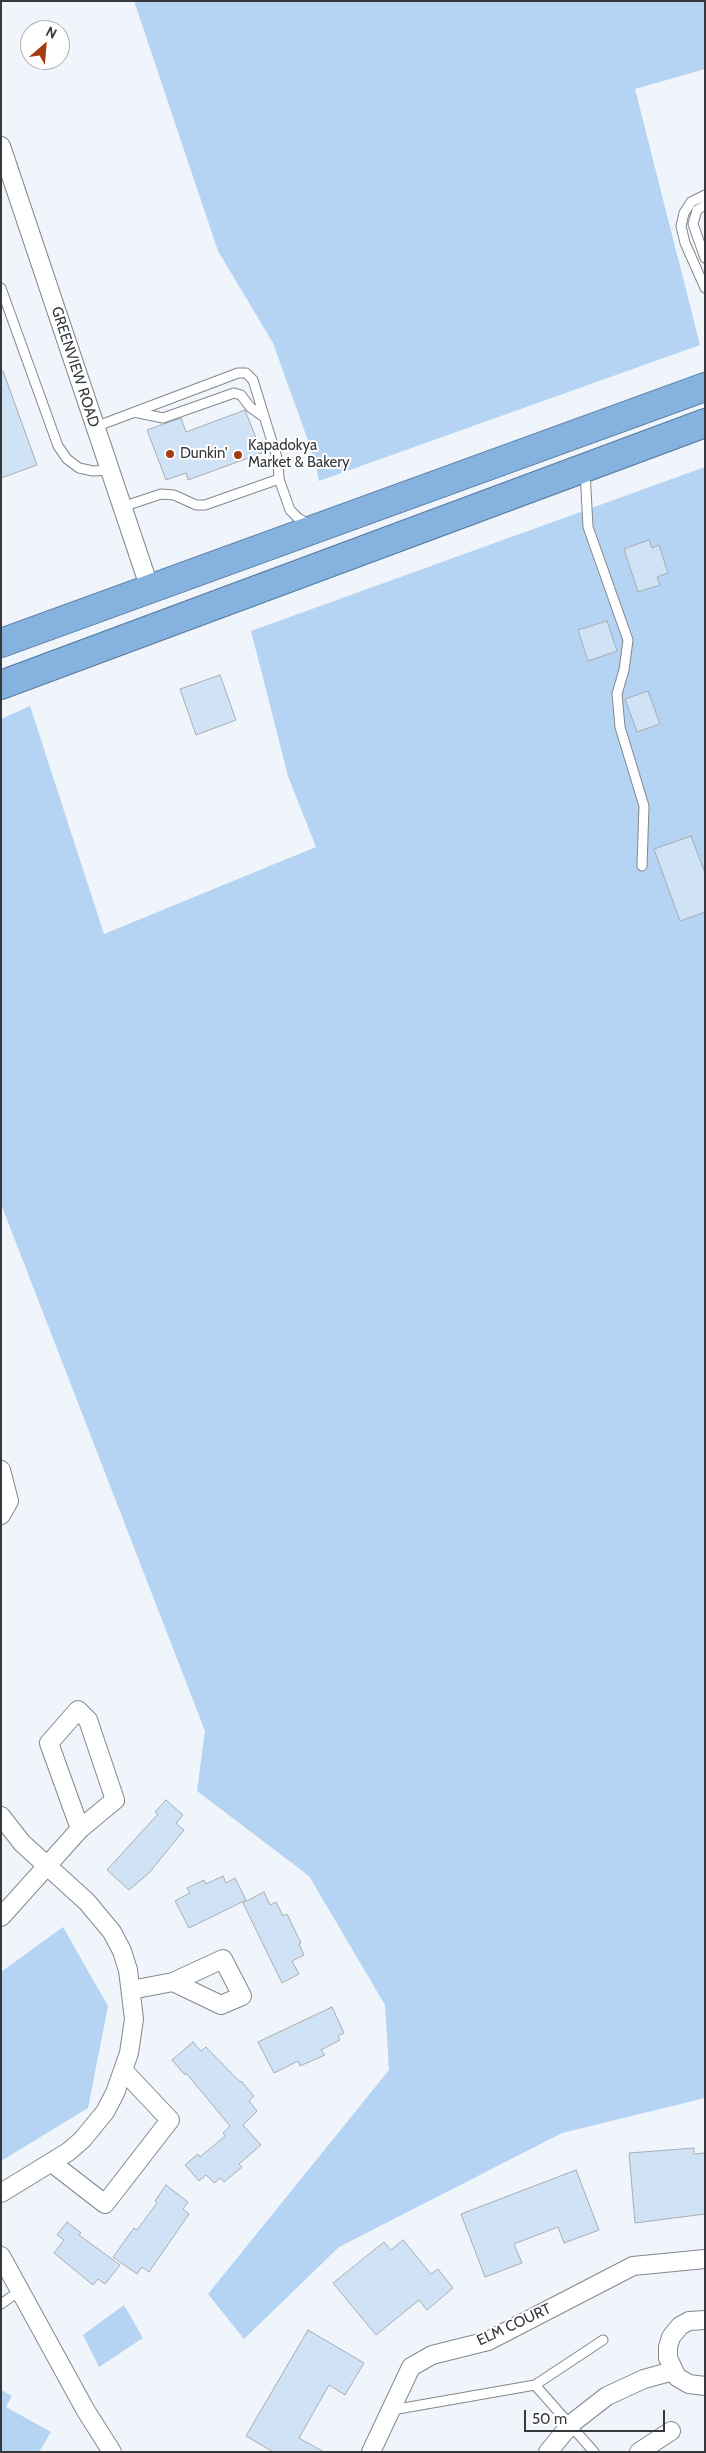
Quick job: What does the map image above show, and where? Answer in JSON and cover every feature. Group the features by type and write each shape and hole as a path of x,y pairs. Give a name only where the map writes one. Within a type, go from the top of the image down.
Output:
{"highway":[{"path":"1,643 705,387"},
{"path":"1,685 705,423"}],"street":[{"name":"GREENVIEW ROAD","path":"1,146 150,589"},
{"path":"1,1470 9,1500 1,1515"},
{"path":"1,1917 80,1829 115,1800 88,1720 78,1710 49,1742 80,1829"},
{"path":"1,1816 22,1843 87,1902 112,1932 128,1970 134,2019 129,2054 105,2112 82,2140 52,2163 1,2193"},
{"path":"131,1990 173,1982"},
{"path":"52,2163 105,2204 170,2120 123,2070"},
{"path":"1,2256 86,2411 112,2452"},
{"name":"ELM COURT","path":"371,2452 411,2367 432,2355 488,2341 633,2266 705,2259"},
{"path":"705,2320 689,2321 680,2326 671,2337 668,2358 677,2377 689,2384 705,2386"},
{"path":"548,2452 571,2424 590,2408 625,2387 673,2371"},
{"path":"639,2452 671,2431"}],"lane":[{"path":"705,195 691,202 681,226 685,243 705,288"},
{"path":"705,205 698,210 694,224 705,258"},
{"path":"1,288 58,446 67,459 79,468 93,472 109,470"},
{"path":"95,427 242,372 253,380 278,461 279,479 290,510 298,518 317,528"},
{"path":"134,412 163,418 234,393 241,395 250,407 264,417"},
{"path":"585,468 588,526 628,640 624,670 617,694 620,727 644,806 642,866"},
{"path":"122,507 168,494 196,505 205,505 279,479"},
{"path":"1,2304 21,2290"},
{"path":"392,2410 535,2385 603,2340"},
{"path":"535,2385 594,2452"}],"shaded area":[{"path":"134,1 705,1 705,69 635,89 700,345 319,481 315,460 273,343 218,251"},
{"path":"705,467 705,2098 562,2133 339,2247 244,2339 208,2294 389,2070 385,2005 309,1876 197,1791 205,1731 1,1204 1,719 30,706 104,934 316,847 288,776 251,631"},
{"path":"63,1927 108,2006 88,2108 1,2161 1,1972"},
{"path":"124,2305 143,2338 99,2367 83,2335"},
{"path":"1,2390 12,2396 6,2407 51,2432 39,2452 1,2452"}],"building":[{"path":"1,371 3,371 37,465 1,478"},
{"path":"245,410 262,453 188,480 186,473 166,480 147,430 181,418 186,432"},
{"path":"649,540 652,548 659,545 668,573 657,577 660,585 638,592 624,549"},
{"path":"607,621 617,651 588,661 578,630"},
{"path":"220,675 236,720 196,735 180,689"},
{"path":"648,691 660,724 637,732 625,699"},
{"path":"691,836 705,873 705,912 680,921 654,849"},
{"path":"166,1800 183,1815 176,1823 184,1830 149,1873 129,1890 107,1870 158,1814 155,1812"},
{"path":"223,1876 226,1883 235,1878 246,1900 189,1928 175,1901 190,1893 187,1888 204,1880 206,1884"},
{"path":"264,1892 270,1905 276,1902 283,1916 287,1914 301,1943 299,1944 304,1955 292,1961 299,1974 282,1983 243,1903"},
{"path":"332,2007 344,2033 338,2036 340,2040 321,2050 325,2055 300,2066 298,2061 274,2073 258,2042"},
{"path":"193,2042 201,2051 206,2047 254,2096 249,2101 257,2111 243,2125 261,2145 239,2164 242,2167 224,2182 221,2178 214,2183 206,2175 199,2181 185,2165 198,2154 200,2157 225,2136 223,2133 230,2126 186,2073 185,2075 172,2060"},
{"path":"694,2148 694,2154 705,2153 705,2214 635,2223 629,2153"},
{"path":"576,2170 599,2230 564,2243 558,2227 514,2244 522,2263 485,2277 461,2214"},
{"path":"166,2185 188,2202 183,2209 189,2214 149,2272 142,2267 137,2274 113,2257 134,2228 137,2230 157,2203 155,2201"},
{"path":"67,2222 81,2233 79,2235 120,2265 105,2284 98,2279 93,2285 54,2253 64,2240 57,2235"},
{"path":"403,2240 431,2274 438,2269 453,2288 427,2310 419,2300 376,2335 333,2283 384,2242 391,2250"},
{"path":"308,2330 364,2363 345,2395 329,2385 299,2438 324,2452 273,2452 246,2436"}],"place":[{"name":"Dunkin'","path":"170,454"},
{"name":"Kapadokya Market & Bakery","path":"238,455"}]}
